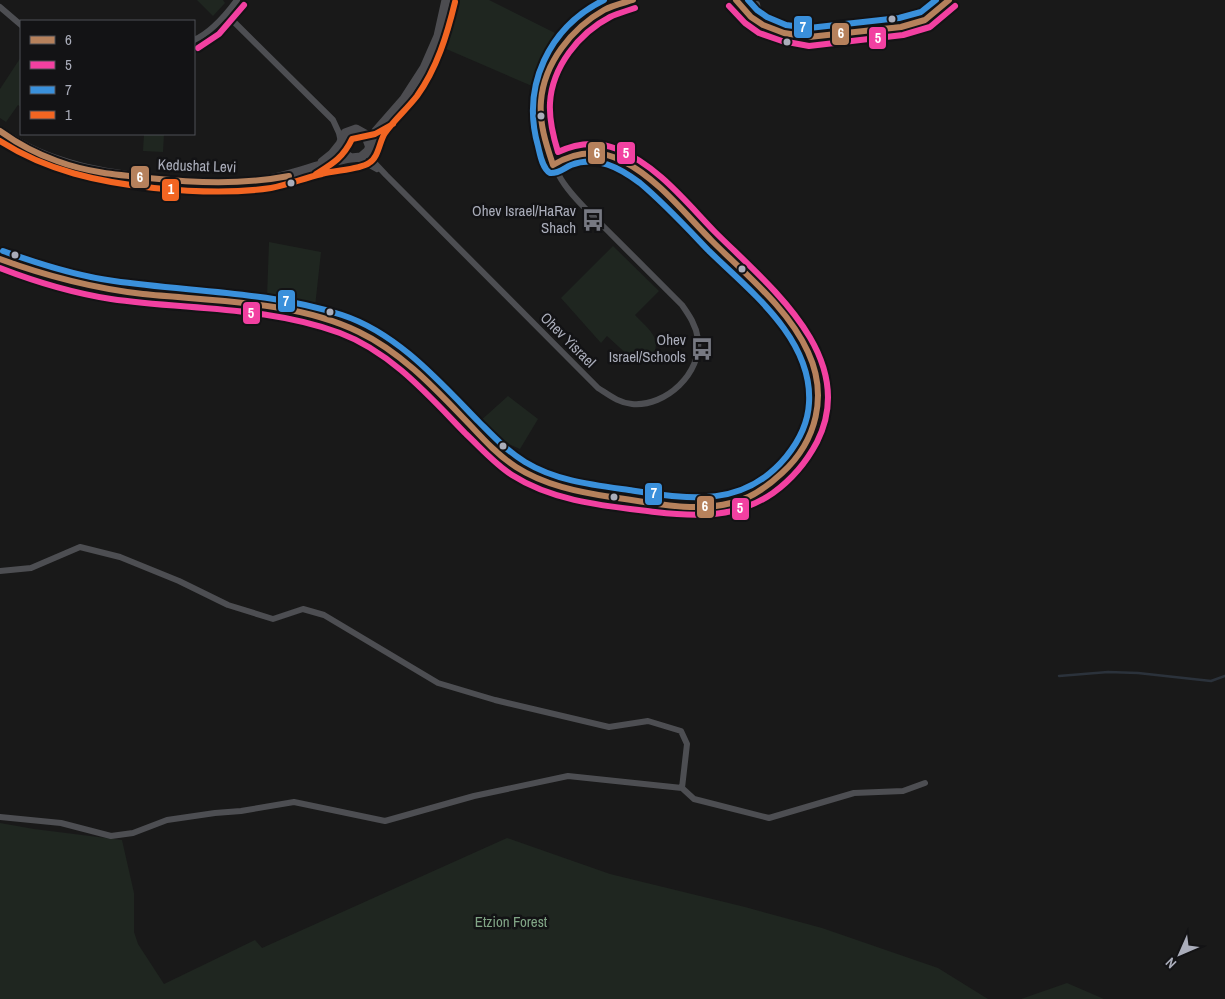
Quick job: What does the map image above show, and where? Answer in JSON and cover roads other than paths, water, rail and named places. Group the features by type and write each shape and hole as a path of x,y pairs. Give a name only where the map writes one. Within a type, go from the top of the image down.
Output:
{"street":[{"path":"195,39 210,30 226,15 237,0"},
{"path":"354,158 365,154 376,131 411,89 424,68 438,36 446,0"},
{"name":"Ohev Yisrael","path":"386,176 598,388 615,400 632,404 649,403 665,396 679,386 690,372 696,356 698,339 693,322 682,304 580,203 561,180 553,165 540,115 541,98 548,73 563,47 582,25 604,10 633,0"},
{"path":"739,2 757,22 788,34 808,37 893,29 925,20 950,0"},
{"path":"759,1 759,17 770,28"},
{"path":"739,2 751,7 759,1"},
{"path":"0,7 20,24"},
{"path":"226,15 329,116 343,127 356,130 368,137 370,158 386,176"},
{"path":"329,116 337,126 345,154 386,176"},
{"path":"341,143 345,133 378,123 389,116"},
{"name":"Kedushat Levi","path":"0,131 22,146 64,164 97,172 189,182 232,183 282,177 338,160 354,158"},
{"name":"Kedushat Levi","path":"310,168 332,154 341,143"},
{"path":"0,259 77,283 110,290 276,307 344,325 376,341 405,363 505,459 525,472 558,486 597,495 681,507 704,508 738,503 760,492 782,474 805,446 818,414 820,398 818,382 814,366 799,334 775,304 639,171 620,160 599,153 576,154 564,158 553,165"},
{"path":"0,571 31,568 80,547 120,557 179,581 228,605 273,619 303,609 324,615 438,683 495,700 609,727 648,722 681,731 687,744 682,788"},
{"path":"0,817 61,823 111,836 133,833 166,820 241,811 294,802 385,821 474,796 568,776 682,788 694,799 769,818 854,793 903,791 925,783"}],"waterway":[{"path":"1059,676 1108,672 1138,673 1211,681 1225,676"}],"place":[{"name":"Ohev Israel/HaRav Shach","path":"593,220"},
{"name":"Ohev Israel/Schools","path":"702,349"}],"park label":[{"name":"Etzion Forest","path":"511,922"}]}
